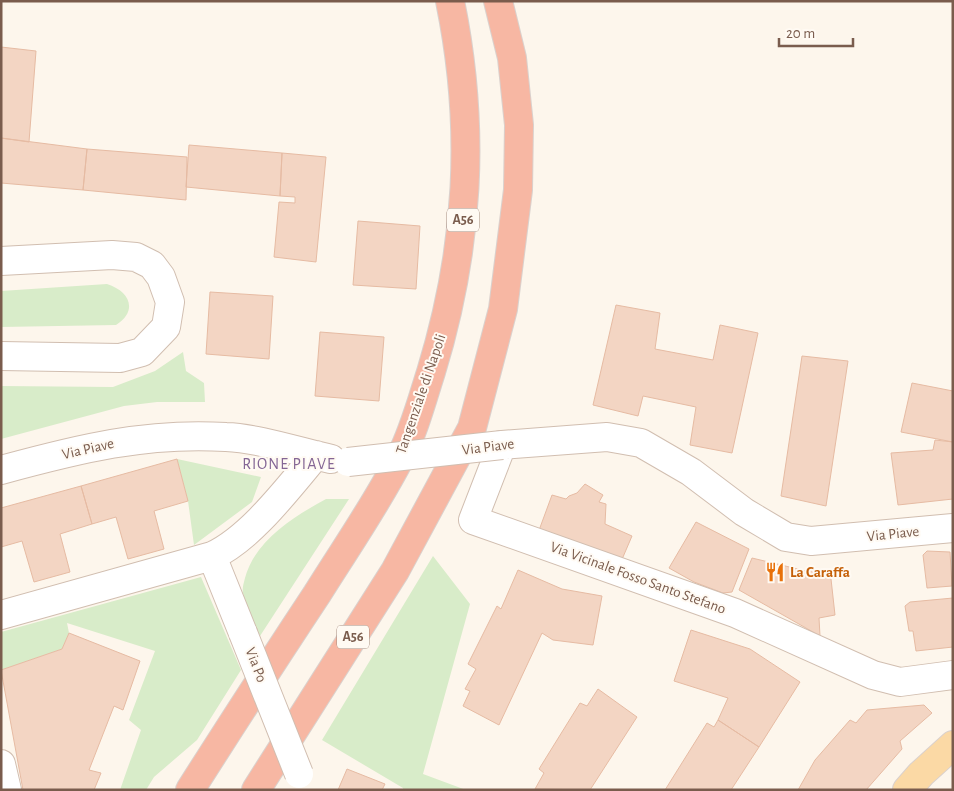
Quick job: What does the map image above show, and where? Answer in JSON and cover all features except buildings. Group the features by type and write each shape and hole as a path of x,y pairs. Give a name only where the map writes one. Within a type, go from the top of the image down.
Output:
{"highway":[{"name":"Tangenziale di Napoli","path":"190,790 368,514 401,457 426,388 450,299 460,247 466,191 466,133 462,76 450,1"},
{"name":"A56","path":"256,790 395,571 472,428 503,309 518,190 519,125 512,58 498,1"}],"main road":[{"path":"907,790 953,745"}],"street":[{"path":"1,261 112,255 136,258 152,265 160,277 170,302 166,327 142,352 120,358 1,356"},
{"name":"Via Piave","path":"1,470 99,445 157,436 228,437 348,462 607,437 641,443 690,472 744,512 786,537 810,541 953,528"},
{"name":"Via Vicinale Fosso Santo Stefano","path":"502,446 474,520 735,613 873,675 900,682 953,675"},
{"path":"1,615 212,556 227,549 316,455"},
{"name":"Via Po","path":"212,556 298,774"},
{"path":"1,764 6,790"}],"green space":[{"path":"107,284 121,291 126,296 128,302 127,313 116,325 1,327 1,291"},
{"path":"183,352 186,371 204,383 205,402 157,402 124,406 1,439 1,386 113,387 155,371"},
{"path":"177,459 261,477 252,502 194,545 188,501"},
{"path":"326,499 349,499 260,636 243,593 245,578 250,564 267,541 289,521"},
{"path":"433,556 470,604 423,774 466,790 403,790 403,788 322,740"},
{"path":"201,577 241,670 197,740 154,777 146,790 120,790 141,730 129,720 155,651 67,623 69,633 62,649 1,670 1,632"}],"place":[{"name":"La Caraffa","path":"775,572"}],"district":[{"name":"RIONE PIAVE","path":"289,464"}]}
